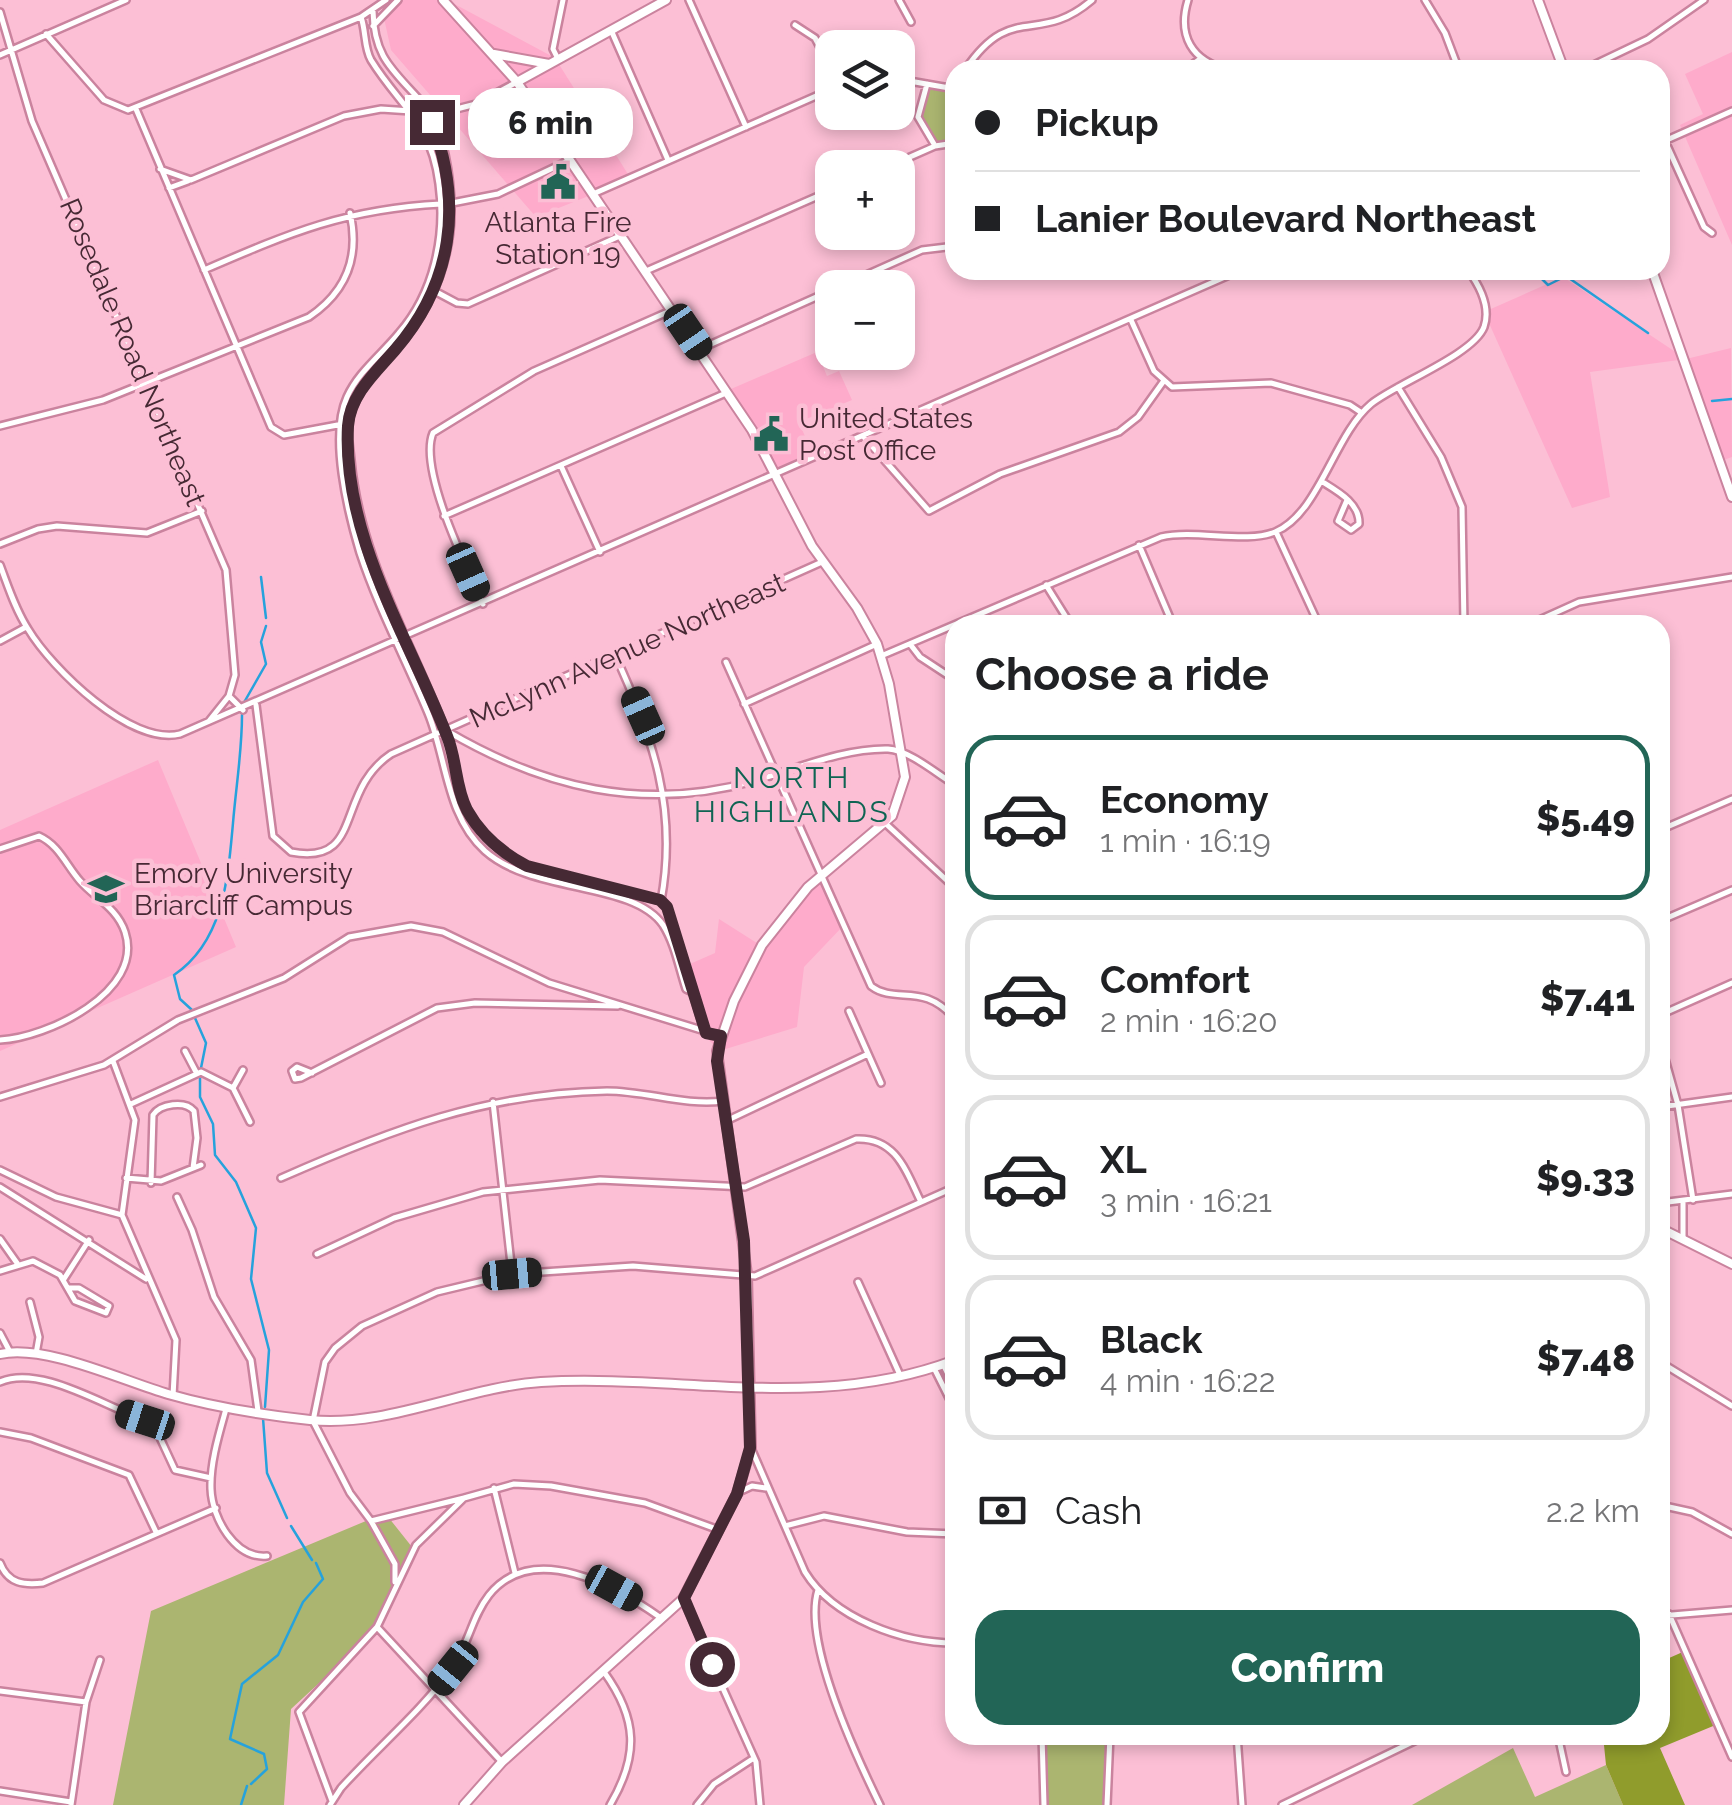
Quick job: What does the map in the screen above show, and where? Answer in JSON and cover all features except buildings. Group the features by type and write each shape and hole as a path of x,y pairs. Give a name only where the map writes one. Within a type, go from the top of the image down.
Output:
{"street":[{"path":"0,54 126,0"},
{"path":"46,34 104,100 118,108 136,109 373,12 386,0"},
{"path":"369,28 398,0"},
{"path":"443,0 516,82 700,349 776,474 822,562 857,608 881,656 902,754 903,794 886,823 822,876 762,945 721,1036 717,1061 747,1274 750,1448 737,1494 684,1598 502,1762 464,1805"},
{"path":"558,59 554,48 562,0"},
{"path":"168,188 344,116 369,110 466,108 666,0"},
{"path":"690,0 746,127"},
{"path":"898,0 911,22"},
{"path":"1026,14 1060,16 1092,0"},
{"path":"1188,0 1186,38 1200,59"},
{"path":"1424,0 1445,33 1456,60"},
{"path":"1538,0 1560,60"},
{"path":"1604,60 1648,38 1704,0"},
{"name":"Rosedale Road Northeast","path":"0,12 16,48 32,120 228,579 235,670 229,696"},
{"path":"373,12 369,28 372,61 421,111 441,204 440,239 431,288 347,395 340,425 350,516 396,642 436,735 453,801 476,840 516,872 538,881 638,904 664,929 686,989 692,992"},
{"path":"361,17 378,52 421,111 444,162 451,204 446,256 408,335 360,392 348,424 359,514 370,556 446,731 466,807 484,833 508,856 541,871 660,900"},
{"path":"795,25 815,40"},
{"path":"610,30 668,161"},
{"path":"970,60 982,36"},
{"path":"492,53 548,64"},
{"path":"915,82 945,88"},
{"path":"927,84 918,117 935,146"},
{"path":"593,194 815,97"},
{"path":"136,109 274,432 284,435 348,424"},
{"path":"1670,139 1732,112"},
{"path":"915,155 945,144"},
{"path":"1670,158 1704,227 1712,233"},
{"path":"204,270 301,228 350,213 451,204 498,194 570,160"},
{"path":"160,169 191,180"},
{"path":"646,271 815,197"},
{"path":"0,426 146,384 308,317 334,296 353,257 350,213"},
{"path":"431,288 468,304 622,235"},
{"path":"876,270 922,250 945,247"},
{"path":"0,565 26,626 63,671 135,729 167,737 256,705 1130,319 1210,280"},
{"path":"977,615 1140,545 1183,533 1276,532 1290,521 1320,481 1362,413 1471,343 1483,329 1484,300 1473,280"},
{"path":"1656,280 1679,338 1718,468 1732,497"},
{"path":"700,349 815,297"},
{"path":"483,604 444,516 430,447 436,430 534,371 672,309"},
{"path":"1130,319 1163,382 1182,388 1271,383 1350,405 1362,413"},
{"path":"864,437 929,511 1000,474 1119,432 1138,417 1163,382"},
{"path":"1398,387 1440,457 1462,508 1464,615"},
{"path":"444,516 728,391"},
{"path":"1718,468 1732,464"},
{"path":"561,466 600,552"},
{"path":"1320,481 1347,500 1360,519 1351,530 1338,521 1347,500"},
{"path":"0,544 38,528 57,526 147,533 202,511"},
{"path":"350,516 359,514"},
{"path":"1276,532 1314,615"},
{"path":"1140,545 1169,615"},
{"name":"McLynn Avenue Northeast","path":"256,705 258,739 269,779 270,828 281,846 296,854 336,846 368,773 390,754 822,562"},
{"path":"1550,615 1579,602 1732,577"},
{"path":"1046,585 1065,615"},
{"path":"0,641 26,626"},
{"path":"881,656 945,629"},
{"path":"744,704 877,644"},
{"path":"910,644 920,657 945,673"},
{"path":"615,655 651,736 665,794 668,848 660,900 673,925 706,1033"},
{"path":"726,662 871,986 881,992 923,996 945,1012"},
{"path":"202,726 229,696 243,710"},
{"path":"446,731 502,763 548,780 608,792 665,794 723,788 854,754 891,749 945,779"},
{"path":"443,757 452,756"},
{"path":"1670,826 1732,799"},
{"path":"886,823 945,879"},
{"path":"476,840 484,833"},
{"path":"0,849 40,836 54,844 80,881 104,900 122,925 127,942 119,977 100,1000 37,1031 0,1040"},
{"path":"538,881 541,871"},
{"path":"1670,918 1732,890"},
{"path":"638,904 641,895"},
{"path":"664,929 673,925"},
{"path":"0,1097 71,1078 113,1061 178,1020 284,978 341,941 411,926 437,929 548,983 721,1036"},
{"path":"1670,1011 1732,983"},
{"path":"312,1073 346,1058 411,1018 448,1006 488,1003 636,1009"},
{"path":"849,1011 880,1083"},
{"path":"185,1051 196,1072 233,1088 250,1122"},
{"path":"726,1121 868,1054"},
{"path":"113,1061 132,1104 135,1140 122,1215 176,1340 173,1396"},
{"path":"233,1088 243,1070"},
{"path":"132,1104 196,1072"},
{"path":"1670,1076 1693,1200"},
{"path":"281,1178 452,1110 493,1102 610,1091 722,1101"},
{"path":"1670,1106 1732,1096"},
{"path":"493,1102 512,1274"},
{"path":"151,1183 154,1115 164,1107 184,1104 194,1111 197,1138 193,1168"},
{"path":"317,1254 394,1218 503,1189 600,1180 745,1187 847,1141 866,1138 896,1154 920,1202"},
{"path":"126,1178 151,1183 201,1165"},
{"path":"0,1170 56,1197 122,1215"},
{"path":"0,1187 148,1281"},
{"path":"394,1589 395,1564 350,1493 314,1421 325,1362 347,1337 437,1292 512,1274 646,1266 763,1274 945,1191"},
{"path":"1670,1202 1732,1194"},
{"path":"176,1197 192,1230 214,1297 251,1360 258,1411"},
{"path":"1683,1200 1683,1237"},
{"path":"1670,1232 1732,1264"},
{"path":"0,1238 17,1263"},
{"path":"64,1279 89,1240"},
{"path":"0,1271 33,1261 64,1279 75,1301 106,1313 109,1306 79,1288 69,1288"},
{"path":"858,1282 901,1378"},
{"path":"30,1302 39,1338 36,1354"},
{"path":"0,1333 5,1353 36,1354 173,1396 314,1421 361,1417 481,1390 540,1382 748,1389 901,1378 945,1364"},
{"path":"938,1366 945,1375"},
{"path":"938,1366 945,1384"},
{"path":"1670,1368 1732,1406"},
{"path":"0,1382 24,1376 46,1380 145,1420 155,1427 175,1470 211,1478"},
{"path":"749,1408 766,1388"},
{"path":"226,1406 211,1478 216,1508 233,1544 252,1556 267,1556"},
{"path":"0,1432 32,1438 129,1474 156,1532"},
{"path":"750,1448 818,1590 902,1637 945,1641"},
{"path":"371,1521 494,1488 531,1485 645,1503 720,1530"},
{"path":"737,1494 752,1486 768,1489"},
{"path":"494,1488 515,1573"},
{"path":"331,1803 326,1780 298,1712 377,1627 416,1546 464,1498"},
{"path":"1670,1507 1692,1512 1732,1534"},
{"path":"0,1563 3,1571 22,1585 43,1583 216,1508"},
{"path":"785,1526 824,1516 907,1532 945,1534"},
{"path":"331,1803 436,1688 464,1648 488,1597 515,1573 560,1572 614,1588 663,1619"},
{"path":"818,1590 815,1608 833,1701 880,1805"},
{"path":"684,1598 760,1774 760,1805"},
{"path":"1670,1614 1732,1610"},
{"path":"1670,1616 1732,1757"},
{"path":"377,1627 502,1762"},
{"path":"0,1791 71,1804 86,1702 100,1660"},
{"path":"604,1672 632,1719 634,1738 625,1780 610,1805"},
{"path":"0,1691 86,1702"},
{"path":"1042,1745 1044,1805"},
{"path":"1106,1805 1109,1745"},
{"path":"1238,1745 1242,1805"},
{"path":"1282,1805 1406,1745"},
{"path":"1560,1745 1566,1772"},
{"path":"697,1805 714,1784 754,1758"},
{"path":"326,1780 348,1780"}],"shaded area":[{"path":"380,0 447,0 555,58 631,179 536,217 391,50"},
{"path":"1732,52 1732,245 1680,125 1703,114 1685,74"},
{"path":"1556,280 1568,280 1686,359 1590,372 1610,497 1572,508 1484,312"},
{"path":"1731,348 1732,457 1718,462 1686,359"},
{"path":"815,353 815,370 824,370 827,376 839,371 852,400 799,422 814,458 773,476 724,392"},
{"name":"Emory University Briarcliff Campus","path":"158,760 236,947 0,1051 0,830"},
{"path":"823,877 844,925 804,967 797,1027 719,1051 708,1039 683,967 715,953 719,919 760,945"}],"green space":[{"path":"930,82 945,87 945,142 937,143 925,131 918,110"},
{"path":"385,1513 412,1547 406,1568 387,1596 381,1626 291,1709 284,1805 113,1805 151,1611"},
{"path":"1685,1651 1718,1724 1670,1744 1670,1658"},
{"path":"1043,1745 1111,1745 1106,1805 1044,1805"},
{"path":"1604,1745 1667,1745 1660,1748 1685,1805 1623,1805 1606,1765"},
{"path":"1513,1748 1535,1797 1606,1765 1623,1805 1412,1805"}],"waterway":[{"path":"1543,280 1548,285 1558,280"},
{"path":"1572,280 1648,333"},
{"path":"1712,401 1732,399"},
{"path":"261,577 266,618"},
{"path":"242,706 266,664 261,642 266,626"},
{"path":"192,1010 180,999 174,975 204,945 220,907 229,865 242,715"},
{"path":"195,1018 206,1043 201,1068"},
{"path":"200,1077 200,1097 213,1124 215,1155 236,1182 256,1228 251,1279 269,1350 265,1407"},
{"path":"263,1418 267,1473 287,1518"},
{"path":"291,1526 312,1560"},
{"path":"251,1784 267,1769 264,1754 230,1739 242,1684 278,1655 303,1602 323,1579 316,1563"},
{"path":"241,1805 247,1786"}],"place":[{"name":"Atlanta Fire Station 19","path":"558,182"},
{"name":"United States Post Office","path":"771,434"},
{"name":"Emory University Briarcliff Campus","path":"106,889"}],"district":[{"name":"NORTH HIGHLANDS","path":"792,795"}],"route":[{"path":"432,122 450,188 446,256 421,316 360,392 348,424 359,514 370,556 450,743 459,787 478,827 508,856 527,866 660,900 667,907 706,1033 721,1036 717,1061 747,1274 750,1448 737,1494 684,1598 712,1664"}]}
